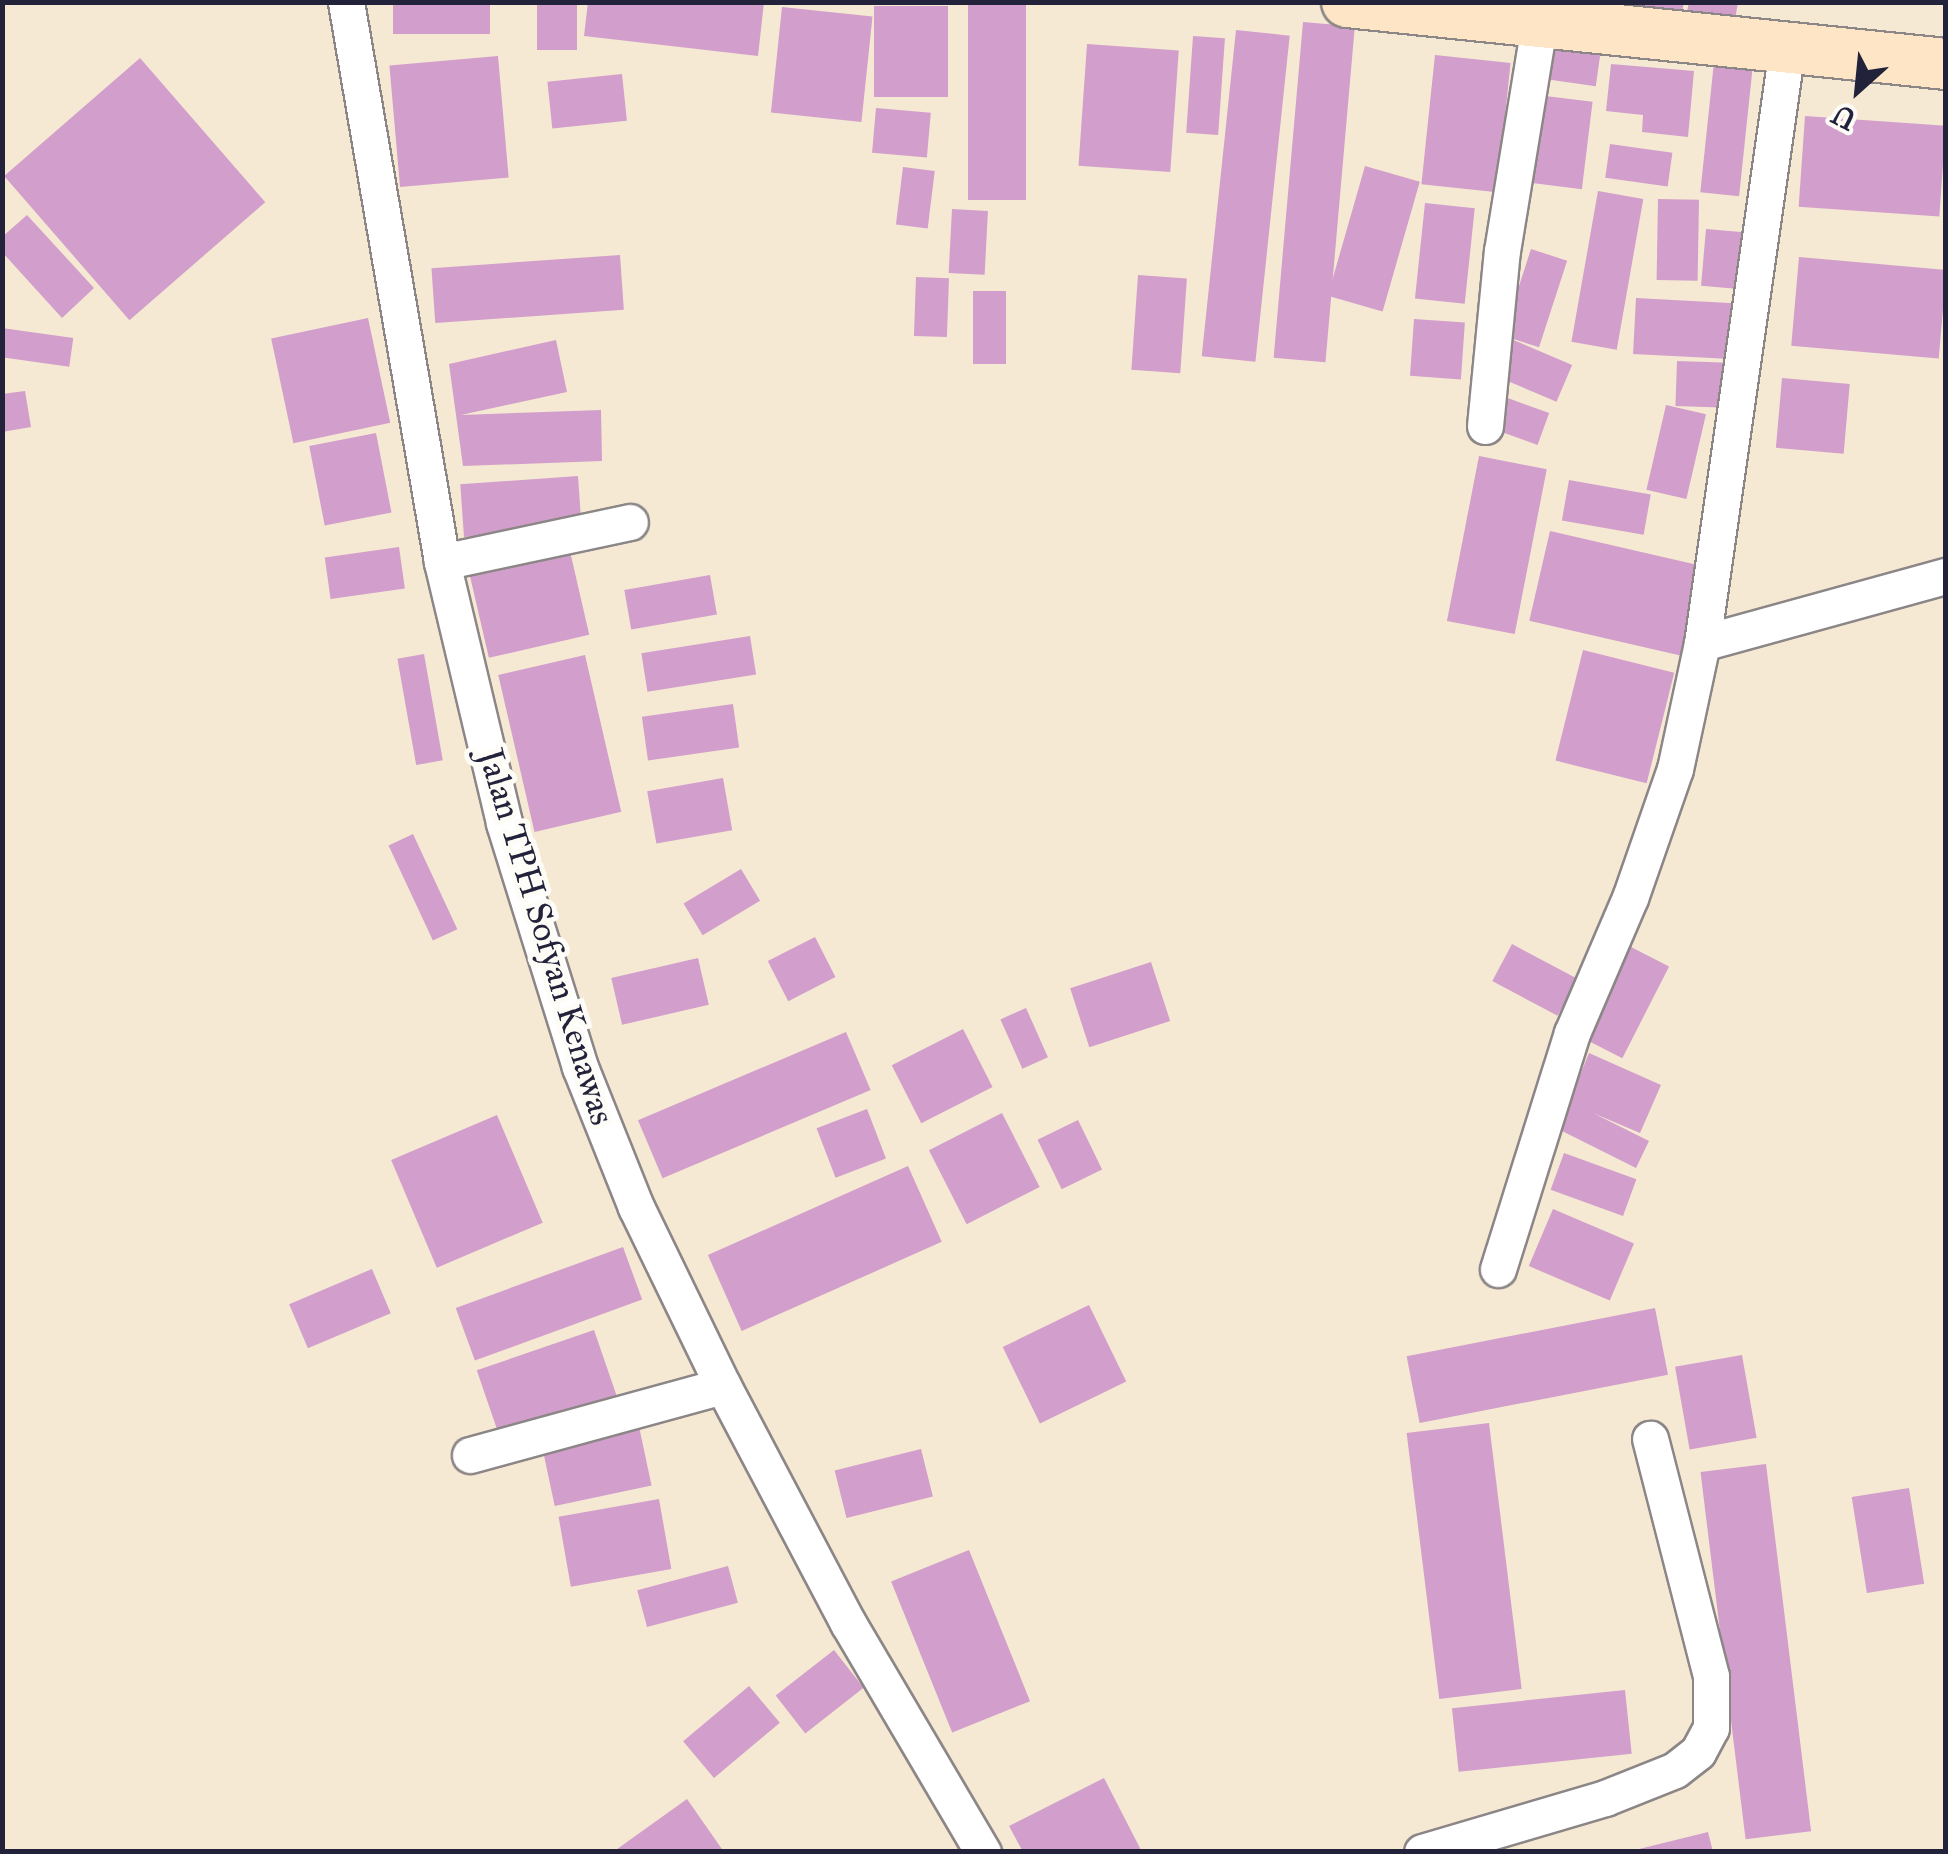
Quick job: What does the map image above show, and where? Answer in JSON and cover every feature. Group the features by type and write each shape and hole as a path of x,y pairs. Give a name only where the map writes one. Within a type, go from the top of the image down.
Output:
{"street":[{"name":"Jalan TPH Sofyan Kenawas","path":"346,2 442,562 504,823 580,1067 636,1207 723,1386 848,1623 982,1852"},
{"path":"1347,2 1573,16 1787,48 1946,64"},
{"path":"1485,426 1502,252 1573,16"},
{"path":"1498,1269 1572,1033 1654,834 1702,643 1787,48"},
{"path":"442,562 630,522"},
{"path":"1702,643 1946,576"},
{"path":"470,1455 723,1386"},
{"path":"1422,1852 1606,1798 1675,1770 1698,1752 1712,1728 1711,1676 1650,1439"}],"building":[{"path":"393,2 490,2 490,34 393,34"},
{"path":"537,2 577,2 577,50 537,50"},
{"path":"588,2 764,2 758,56 584,36"},
{"path":"968,2 1026,2 1026,200 968,200"},
{"path":"1613,2 1684,2 1681,17"},
{"path":"1689,2 1738,2 1734,26 1686,17"},
{"path":"874,6 948,6 948,97 874,97"},
{"path":"782,7 873,17 861,122 771,112"},
{"path":"1303,22 1355,27 1325,362 1274,358"},
{"path":"1236,30 1290,36 1255,362 1202,356"},
{"path":"1193,36 1225,38 1218,135 1186,133"},
{"path":"1547,38 1601,46 1596,86 1541,79"},
{"path":"1087,44 1179,50 1170,172 1078,166"},
{"path":"1435,55 1511,63 1497,192 1421,184"},
{"path":"498,56 509,178 400,187 389,65"},
{"path":"140,58 265,202 129,320 4,176"},
{"path":"1714,62 1753,66 1739,196 1700,192"},
{"path":"1611,64 1694,71 1688,137 1642,132 1643,115 1606,111"},
{"path":"622,74 627,121 552,129 547,82"},
{"path":"1537,95 1593,102 1582,189 1526,182"},
{"path":"876,108 931,113 927,158 872,153"},
{"path":"1805,116 1946,126 1939,217 1799,207"},
{"path":"1610,144 1672,153 1668,186 1605,178"},
{"path":"1365,166 1420,182 1383,311 1328,296"},
{"path":"903,167 935,171 928,228 896,225"},
{"path":"1598,191 1643,199 1617,350 1571,342"},
{"path":"1658,199 1699,200 1698,281 1657,280"},
{"path":"1425,203 1475,208 1465,304 1415,298"},
{"path":"952,209 988,211 985,275 949,273"},
{"path":"27,215 94,288 62,318 2,252 2,237"},
{"path":"1706,229 1744,232 1739,289 1701,286"},
{"path":"1531,249 1567,261 1539,347 1503,336"},
{"path":"620,255 624,310 435,323 431,268"},
{"path":"1799,257 1946,270 1939,359 1791,346"},
{"path":"1138,275 1187,278 1180,373 1131,370"},
{"path":"916,277 949,278 947,337 914,336"},
{"path":"973,291 1006,291 1006,364 973,364"},
{"path":"1636,298 1739,303 1736,359 1633,354"},
{"path":"368,318 390,423 293,443 271,339"},
{"path":"1414,319 1465,323 1461,379 1410,376"},
{"path":"2,328 73,338 69,367 2,357"},
{"path":"1504,336 1572,365 1556,402 1488,373"},
{"path":"556,340 567,392 461,415 601,410 602,461 463,466 449,364"},
{"path":"1677,361 1729,363 1727,408 1675,406"},
{"path":"1782,378 1850,384 1844,454 1776,448"},
{"path":"25,391 31,427 2,432 2,394"},
{"path":"1505,397 1549,413 1538,445 1493,429"},
{"path":"1666,405 1706,414 1686,499 1646,490"},
{"path":"376,433 391,513 325,525 309,446"},
{"path":"1479,456 1547,469 1515,634 1447,621"},
{"path":"578,476 582,529 464,537 460,484"},
{"path":"1569,480 1651,494 1644,535 1562,520"},
{"path":"1550,531 1701,566 1680,656 1529,621"},
{"path":"399,547 405,589 331,599 325,557"},
{"path":"569,547 589,635 489,658 469,570"},
{"path":"710,575 717,614 631,629 624,590"},
{"path":"750,636 756,675 647,692 641,653"},
{"path":"1583,650 1674,673 1647,783 1555,761"},
{"path":"424,654 443,760 416,765 397,659"},
{"path":"585,655 621,812 534,832 498,675"},
{"path":"733,704 739,748 648,760 642,717"},
{"path":"723,778 732,830 656,844 647,791"},
{"path":"413,834 457,929 433,941 389,845"},
{"path":"741,869 760,901 703,935 684,904"},
{"path":"815,937 835,977 788,1001 768,961"},
{"path":"1512,944 1577,979 1558,1016 1492,981"},
{"path":"1629,946 1669,966 1622,1058 1582,1038"},
{"path":"698,958 709,1005 622,1025 611,978"},
{"path":"1151,962 1170,1021 1089,1047 1070,988"},
{"path":"1026,1008 1048,1057 1022,1069 1000,1019"},
{"path":"963,1029 993,1087 921,1123 892,1065"},
{"path":"846,1032 871,1090 663,1178 638,1120"},
{"path":"1589,1053 1661,1085 1640,1133 1593,1113 1649,1141 1636,1168 1558,1129"},
{"path":"867,1109 886,1158 836,1178 817,1128"},
{"path":"1002,1113 1040,1187 967,1224 929,1150"},
{"path":"497,1115 543,1223 437,1268 391,1160"},
{"path":"1078,1120 1102,1169 1062,1189 1038,1140"},
{"path":"1564,1153 1636,1179 1623,1216 1551,1190"},
{"path":"908,1166 942,1242 742,1331 708,1255"},
{"path":"1553,1209 1634,1243 1610,1300 1529,1266"},
{"path":"623,1247 642,1300 475,1361 456,1308"},
{"path":"372,1269 391,1313 308,1348 289,1304"},
{"path":"1089,1305 1126,1381 1040,1423 1003,1347"},
{"path":"1655,1308 1668,1375 1420,1423 1407,1356"},
{"path":"594,1330 618,1399 501,1439 477,1370"},
{"path":"1742,1355 1757,1438 1690,1450 1675,1367"},
{"path":"637,1417 652,1485 555,1506 540,1438"},
{"path":"1489,1423 1522,1689 1439,1699 1407,1433"},
{"path":"921,1449 933,1497 846,1518 835,1471"},
{"path":"1766,1464 1811,1831 1746,1839 1700,1472"},
{"path":"1909,1488 1924,1584 1867,1593 1852,1497"},
{"path":"659,1499 671,1569 571,1587 559,1517"},
{"path":"969,1550 1030,1701 952,1733 891,1581"},
{"path":"728,1566 738,1603 647,1627 637,1590"},
{"path":"834,1650 864,1688 805,1733 776,1696"},
{"path":"749,1686 780,1723 714,1778 683,1741"},
{"path":"1625,1690 1632,1754 1459,1772 1452,1708"},
{"path":"1104,1778 1142,1852 1023,1852 1009,1826"},
{"path":"687,1799 724,1852 613,1852"},
{"path":"1708,1832 1713,1852 1635,1852 1635,1850"}]}
